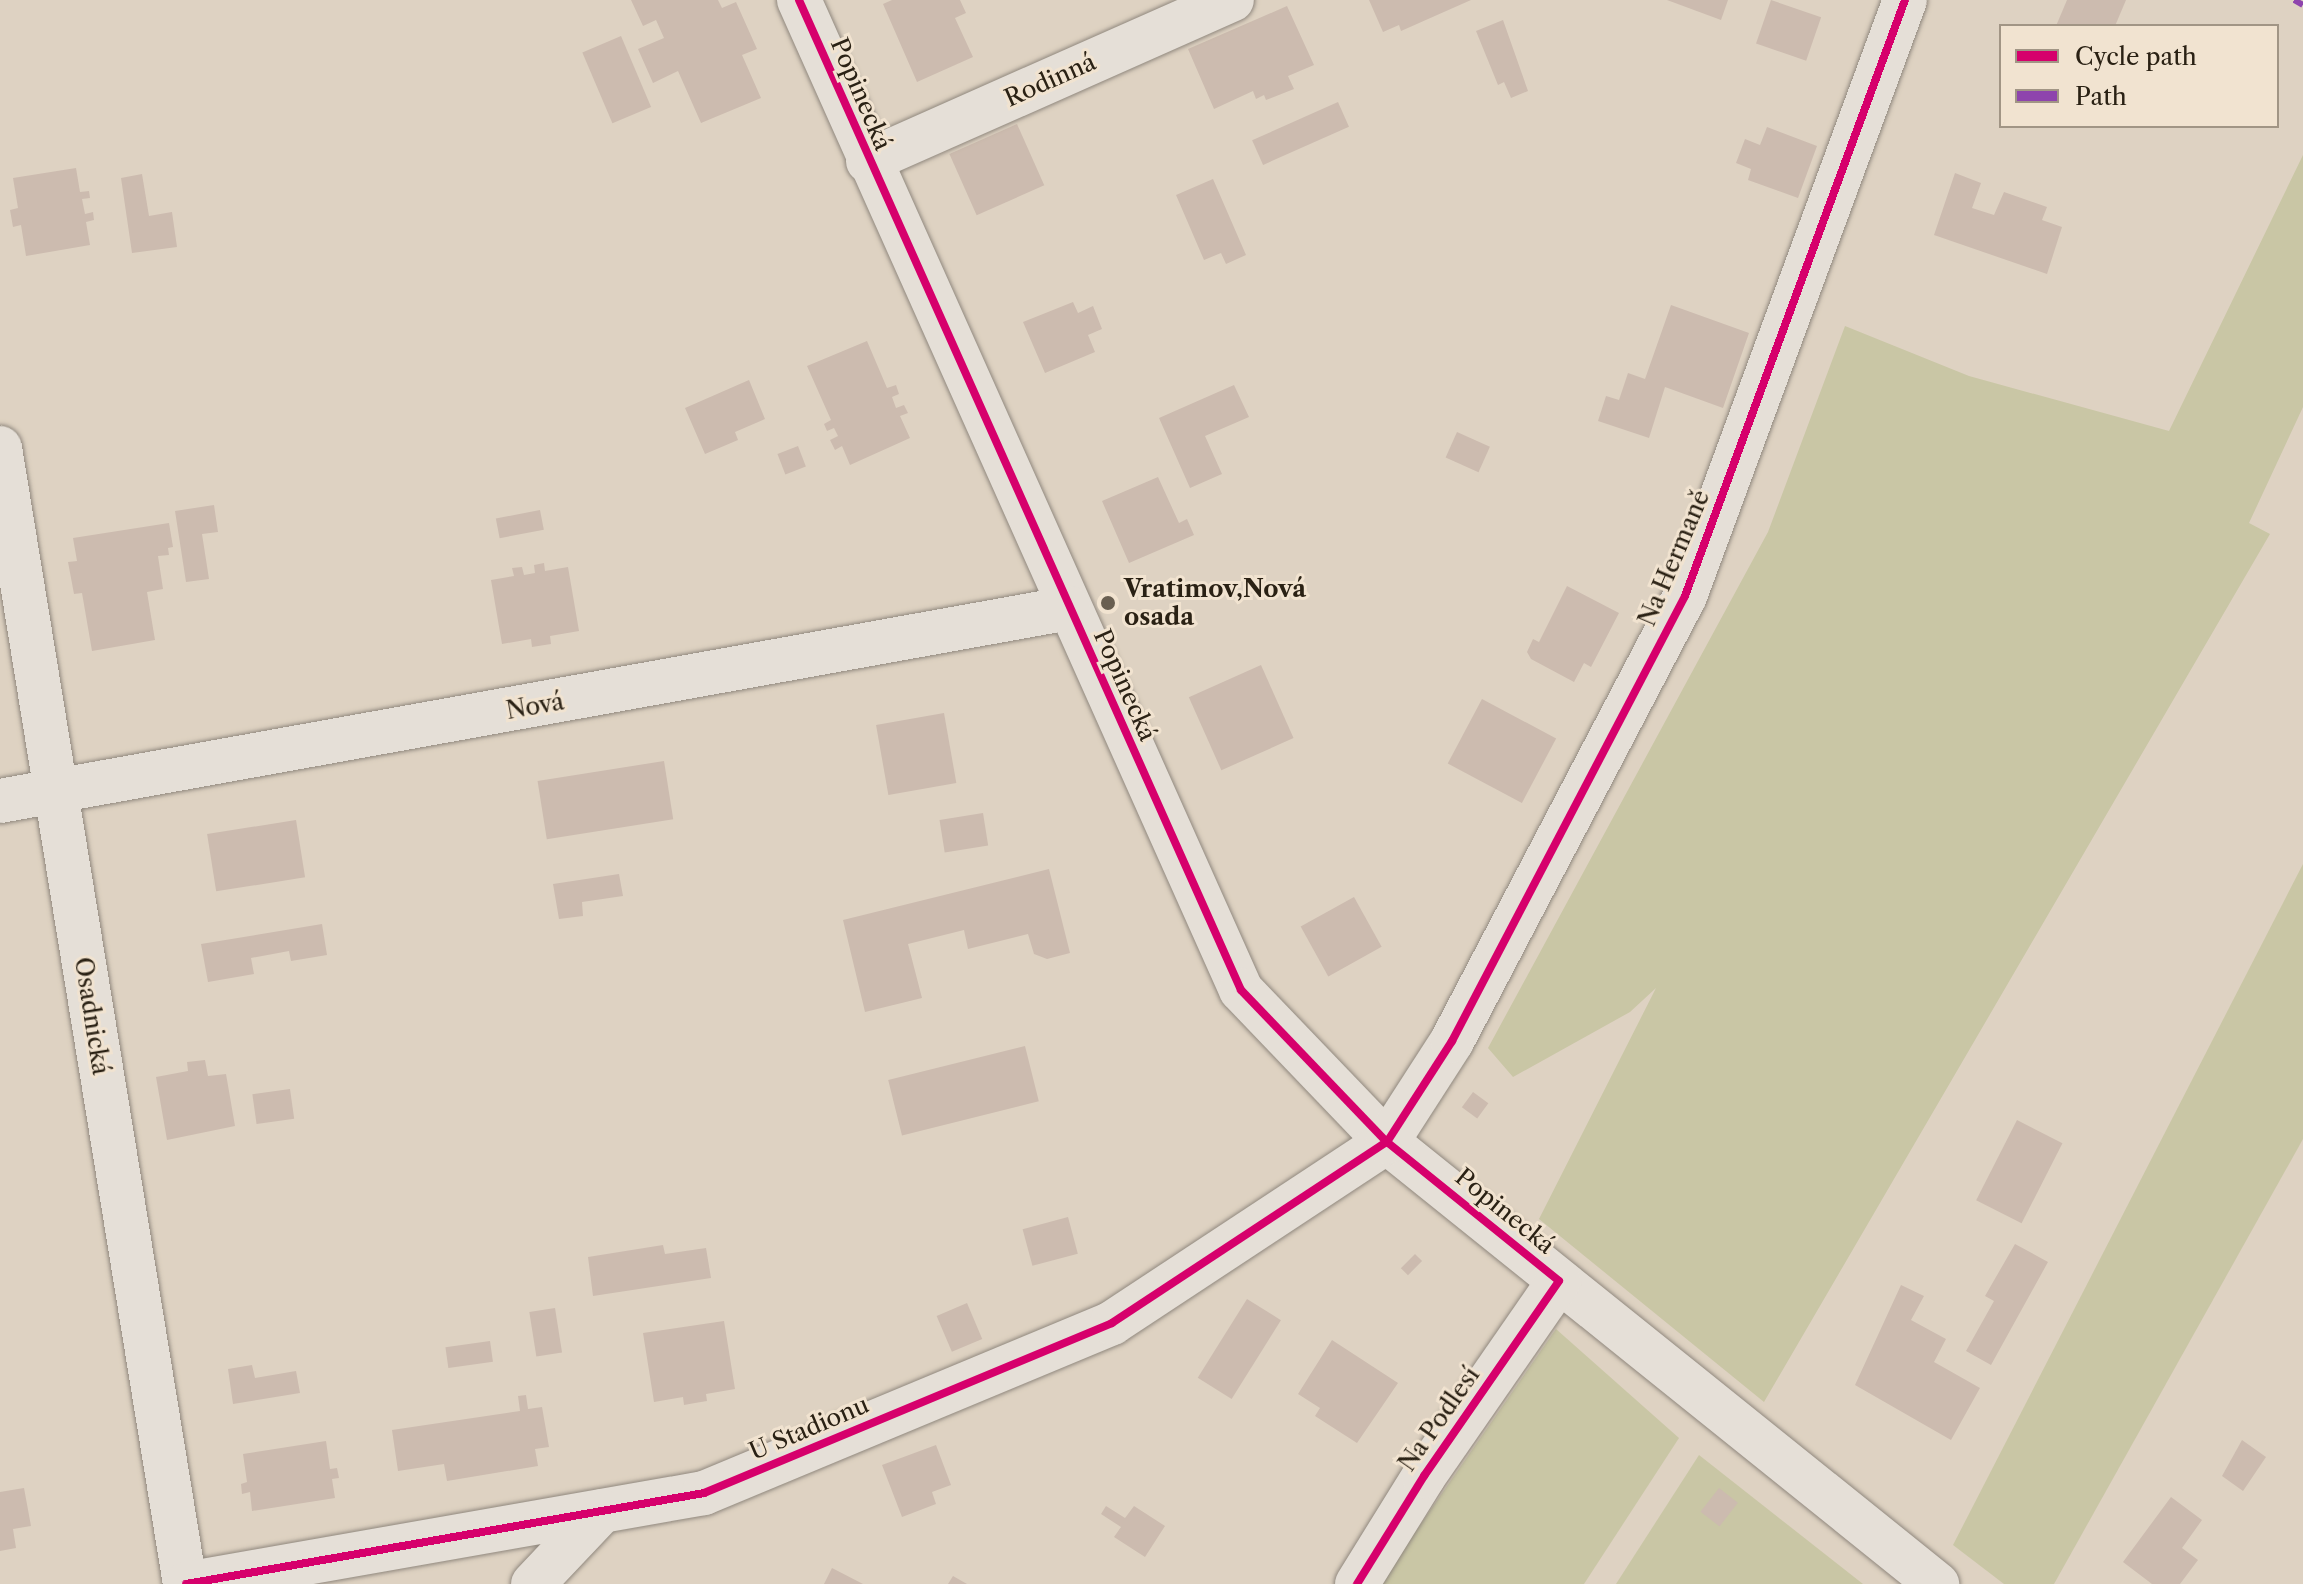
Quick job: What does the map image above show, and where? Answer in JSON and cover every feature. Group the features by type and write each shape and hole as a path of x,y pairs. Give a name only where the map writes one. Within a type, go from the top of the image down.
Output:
{"street":[{"name":"Popinecká","path":"799,0 868,161 1241,990 1387,1142 1937,1584"},
{"name":"Rodinná","path":"868,161 1232,0"},
{"name":"Na Hermaně","path":"1387,1142 1452,1041 1685,596 1905,0"},
{"name":"Osadnická","path":"0,448 185,1584"},
{"name":"Nová","path":"0,801 1069,608"},
{"name":"U Stadionu","path":"185,1584 704,1493 1112,1323 1387,1142"},
{"name":"Na Podlesí","path":"1357,1584 1424,1476 1559,1281"},
{"path":"533,1584 602,1511"}],"shaded area":[{"path":"2303,155 2303,407 2249,523 2270,534 1764,1402 1539,1219 1656,988 1630,1012 1513,1077 1488,1048 1768,532 1845,326 1969,376 2169,431"},
{"path":"2303,864 2303,1139 2054,1584 2004,1584 1953,1545"},
{"path":"1556,1329 1679,1438 1584,1584 1379,1584"},
{"path":"1699,1455 1863,1584 1616,1584"}],"building":[{"path":"631,0 718,0 722,8 736,2 757,49 742,55 761,98 701,123 678,71 653,83 638,49 664,38 656,20 643,26"},
{"path":"892,0 960,0 966,13 955,18 973,57 917,82 883,4"},
{"path":"1369,0 1471,0 1401,31 1399,25 1383,32"},
{"path":"1667,0 1728,0 1721,20"},
{"path":"1771,0 1821,17 1806,61 1756,43"},
{"path":"2067,0 2126,0 2116,24 2057,24"},
{"path":"1287,6 1314,65 1288,76 1294,89 1266,100 1264,95 1256,99 1253,91 1214,109 1188,49"},
{"path":"1503,20 1528,91 1511,98 1504,82 1498,85 1476,31"},
{"path":"621,36 651,107 612,123 582,52"},
{"path":"1338,102 1349,127 1263,165 1252,140"},
{"path":"1017,124 1044,185 977,215 949,154"},
{"path":"1767,127 1817,146 1798,198 1748,180 1751,169 1736,163 1745,139 1760,145"},
{"path":"76,168 80,192 89,191 90,198 82,199 85,214 93,212 94,220 86,222 90,245 26,256 21,225 13,227 10,210 18,208 13,178"},
{"path":"1955,173 1981,183 1972,208 1994,215 2004,192 2047,207 2042,220 2062,227 2047,274 1934,235"},
{"path":"142,174 149,216 172,212 177,247 132,253 121,178"},
{"path":"1213,179 1246,255 1226,264 1221,253 1204,260 1176,195"},
{"path":"1073,302 1078,313 1093,306 1102,329 1088,335 1095,352 1045,373 1023,322"},
{"path":"1671,305 1749,333 1723,408 1665,387 1649,438 1598,421 1606,396 1619,400 1628,373 1645,379"},
{"path":"867,341 887,388 896,385 899,394 892,397 896,408 904,405 908,413 900,416 910,438 850,465 842,446 835,450 830,440 838,436 834,428 827,431 824,424 831,420 807,366"},
{"path":"749,380 765,419 735,432 738,440 705,454 685,408"},
{"path":"1234,385 1249,417 1205,436 1222,474 1190,488 1159,418"},
{"path":"1457,432 1490,447 1478,472 1446,458"},
{"path":"798,446 806,467 785,474 777,454"},
{"path":"1158,477 1179,523 1187,519 1194,535 1129,563 1102,501"},
{"path":"214,505 218,532 202,534 209,579 186,582 175,511"},
{"path":"540,510 544,530 500,538 496,519"},
{"path":"169,523 173,547 168,548 169,555 158,556 163,589 147,592 155,640 92,651 82,593 74,594 68,562 77,561 73,538"},
{"path":"544,563 545,571 568,567 579,631 550,636 551,644 532,647 531,639 502,644 491,580 514,576 512,568 522,567 524,575 535,573 534,565"},
{"path":"1567,586 1619,613 1591,667 1584,663 1574,682 1531,659 1527,652 1533,639 1539,642"},
{"path":"1261,665 1294,738 1221,770 1189,697"},
{"path":"1482,699 1556,738 1522,803 1448,763"},
{"path":"944,713 956,783 888,795 876,725"},
{"path":"664,761 673,819 547,839 538,781"},
{"path":"983,813 988,846 945,852 940,820"},
{"path":"296,820 305,877 216,891 207,834"},
{"path":"1049,869 1070,953 1047,959 1034,954 1028,934 968,949 964,930 908,944 922,998 865,1012 843,920"},
{"path":"619,874 623,896 582,902 583,916 559,919 553,884"},
{"path":"1354,897 1382,947 1328,976 1301,927"},
{"path":"322,924 327,955 291,961 289,951 251,958 254,974 208,982 201,944"},
{"path":"1025,1046 1039,1101 902,1135 888,1080"},
{"path":"205,1060 208,1076 226,1074 235,1126 167,1140 156,1077 188,1071 187,1062"},
{"path":"290,1089 294,1119 257,1124 252,1094"},
{"path":"1473,1092 1488,1103 1477,1119 1462,1107"},
{"path":"2017,1120 2062,1143 2022,1223 1976,1200"},
{"path":"1068,1217 1078,1254 1032,1266 1023,1229"},
{"path":"2015,1244 2048,1262 1991,1365 1966,1351 1994,1301 1985,1296"},
{"path":"663,1245 665,1254 706,1248 711,1278 593,1296 588,1257"},
{"path":"1415,1254 1422,1261 1408,1275 1401,1268"},
{"path":"1901,1285 1924,1296 1911,1320 1946,1339 1934,1362 1980,1388 1951,1440 1855,1385"},
{"path":"1247,1299 1281,1320 1232,1399 1198,1378"},
{"path":"967,1303 982,1339 952,1352 937,1316"},
{"path":"555,1308 562,1352 536,1357 529,1312"},
{"path":"724,1321 735,1389 706,1394 707,1401 684,1405 683,1397 654,1402 643,1333"},
{"path":"1332,1340 1398,1383 1357,1443 1315,1416 1320,1408 1298,1394"},
{"path":"490,1341 493,1362 448,1368 445,1347"},
{"path":"252,1365 255,1378 296,1371 300,1393 233,1404 228,1369"},
{"path":"526,1395 528,1409 542,1407 549,1447 535,1449 538,1466 447,1481 444,1464 398,1471 392,1430 520,1411 518,1396"},
{"path":"2242,1440 2266,1457 2243,1491 2222,1476"},
{"path":"326,1441 330,1469 337,1468 339,1478 332,1479 335,1498 252,1511 250,1492 242,1494 241,1484 247,1482 243,1454"},
{"path":"936,1445 951,1485 932,1492 936,1504 902,1517 882,1465"},
{"path":"24,1488 31,1526 13,1529 16,1548 0,1551 0,1492"},
{"path":"1719,1488 1738,1503 1719,1526 1701,1512"},
{"path":"2171,1497 2202,1520 2182,1548 2198,1560 2180,1584 2152,1584 2123,1562"},
{"path":"1106,1506 1125,1518 1134,1506 1165,1526 1145,1557 1114,1537 1121,1527 1101,1514"},
{"path":"832,1568 863,1584 824,1584"},
{"path":"953,1576 967,1584 948,1584"}],"marked path":[{"path":"2294,0 2303,5"}],"cycle path":[{"path":"799,0 1241,990 1387,1142 1559,1281 1424,1476 1357,1584"},
{"path":"186,1584 704,1493 1112,1323 1387,1142 1452,1041 1685,596 1905,0"}],"place":[{"name":"Vratimov,Nová osada","path":"1108,603"}]}
